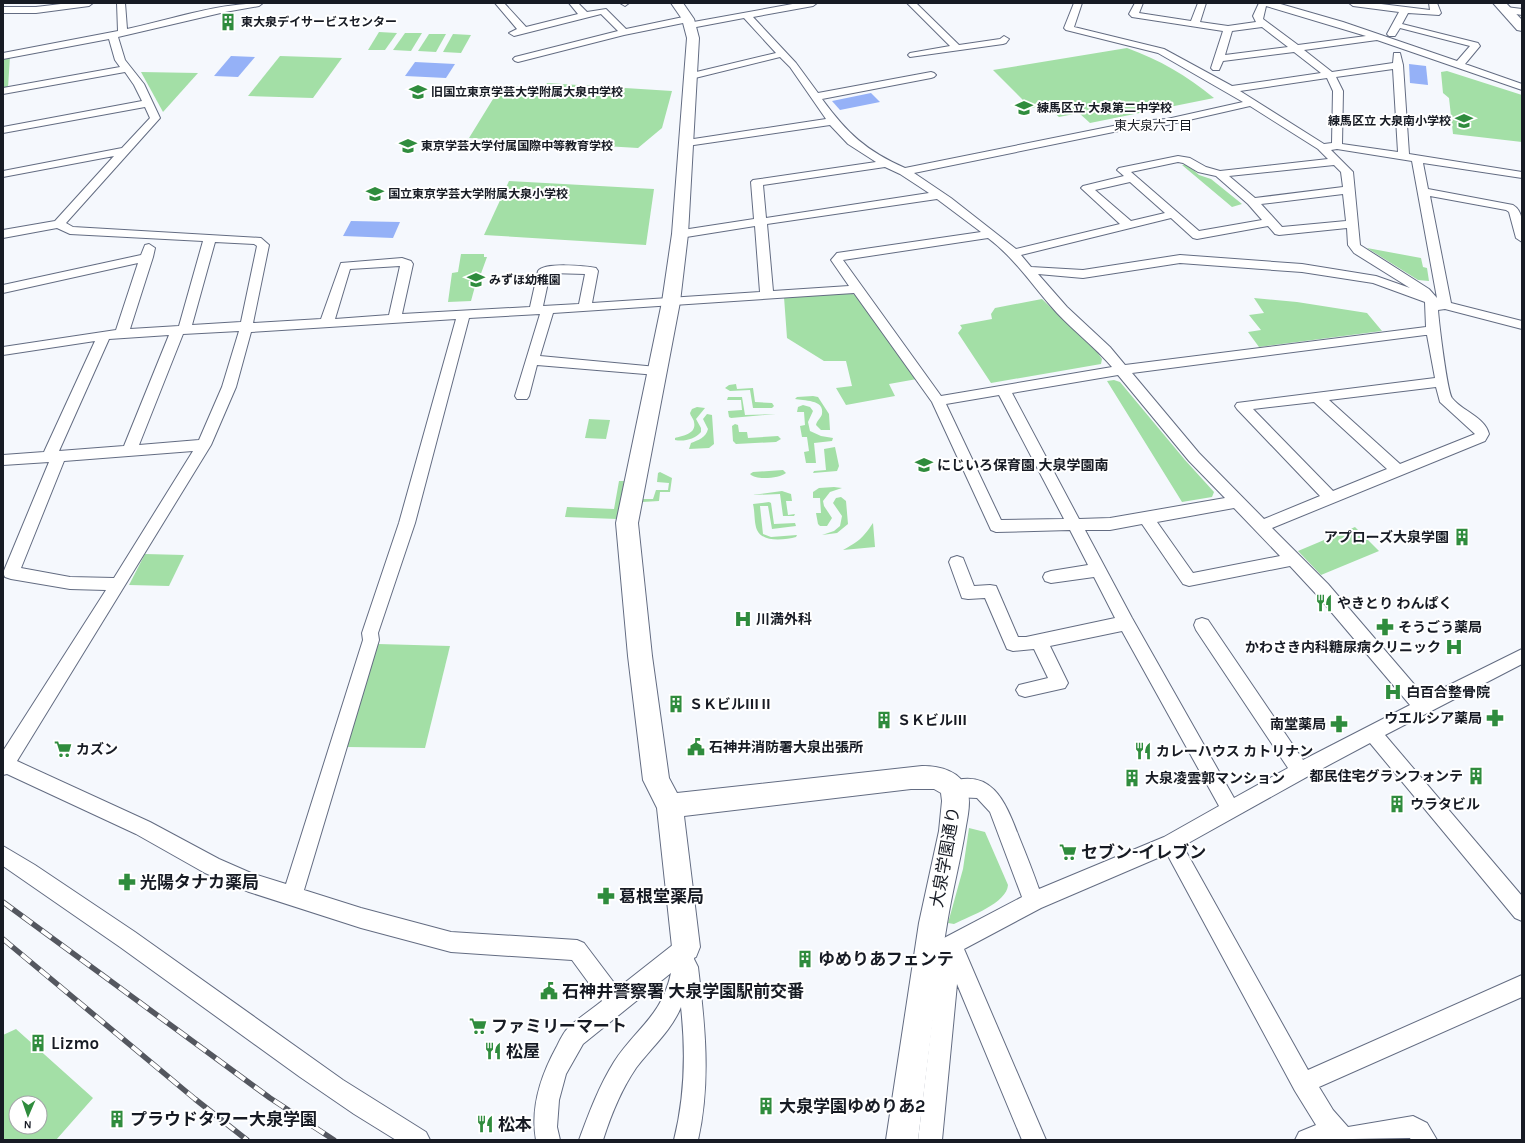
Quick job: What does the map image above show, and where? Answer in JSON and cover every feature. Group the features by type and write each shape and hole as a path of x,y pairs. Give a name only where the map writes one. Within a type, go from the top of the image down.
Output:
{"street":[{"path":"3,10 36,10 89,3"},
{"path":"3,234 59,224 155,118 139,84 120,60 118,34 121,3"},
{"path":"3,56 118,34 200,11 259,3"},
{"path":"499,3 524,31"},
{"path":"573,3 585,16"},
{"path":"677,3 690,22 693,38 680,234 671,302 627,523 640,656 656,780 670,806 686,947 696,1058 695,1094 691,1124 686,1140"},
{"path":"518,59 624,32 746,15 813,3"},
{"path":"911,3 957,48"},
{"path":"1078,3 1069,28 1161,51 1230,89 1322,147 1347,172 1354,245 1358,250 1425,292 1431,303 1433,331 1444,396 1447,402 1476,426 1482,434 1480,437 1262,526"},
{"path":"1139,3 1134,14 1135,15 1194,25 1228,29 1265,24"},
{"path":"1194,25 1202,3"},
{"path":"1263,3 1258,16 1265,24 1330,75 1338,91 1337,146"},
{"path":"1267,3 1340,24 1522,87"},
{"path":"1340,24 1353,3 1436,13 1433,3"},
{"path":"1500,5 1522,12"},
{"path":"1500,5 1522,27"},
{"path":"1404,157 1398,64 1392,42 1397,25 1405,10"},
{"path":"514,33 604,11 624,32"},
{"path":"746,15 793,65 832,120 852,142 886,164 904,172 939,195 1014,253 1062,310 1105,350 1194,457 1322,589 1422,706"},
{"path":"1397,25 1474,45 1475,46 1459,65"},
{"path":"1207,76 1215,73 1228,29"},
{"path":"1219,59 1378,37"},
{"path":"913,55 1003,41 1004,39"},
{"path":"691,76 782,54"},
{"path":"1230,89 1398,64"},
{"path":"3,91 126,69"},
{"path":"816,97 931,75"},
{"path":"3,130 149,103"},
{"path":"904,172 1138,124 1167,122 1251,103"},
{"path":"687,143 832,120"},
{"path":"1322,147 1337,146 1522,175"},
{"path":"3,174 125,151"},
{"path":"1270,222 1201,235 1194,232 1123,170 1178,159 1186,160 1202,170 1220,174 1336,161"},
{"path":"1417,159 1445,305"},
{"path":"767,295 757,182 886,164"},
{"path":"1220,174 1252,202 1279,231 1353,224"},
{"path":"1127,224 1087,188 1132,178"},
{"path":"1252,202 1349,190"},
{"path":"1424,192 1509,206 1514,210 1522,238"},
{"path":"680,234 939,195"},
{"path":"1014,253 1127,224 1174,214"},
{"path":"59,224 70,230 257,241 263,245 247,327 230,387 204,445 3,765 143,828 212,866 249,882 292,896 361,918 450,942 577,950 616,1003"},
{"path":"991,234 841,256 837,260 938,401 996,526 1110,524 1237,502"},
{"path":"122,333 147,257 152,235"},
{"path":"130,451 182,330 210,238"},
{"path":"3,289 147,257"},
{"path":"1029,270 1083,274 1130,268 1180,259 1212,260 1302,268 1370,279 1431,303 1445,305 1522,325"},
{"path":"327,322 345,266 406,262 407,264 395,318"},
{"path":"522,396 542,331 541,310 544,271 549,269 592,271 585,307"},
{"path":"3,351 122,333 395,318 463,316 857,289"},
{"path":"292,896 371,640 370,632 407,522 463,316"},
{"path":"938,401 1122,370 1433,331"},
{"path":"104,335 54,457 11,573 70,583 118,584"},
{"path":"532,360 658,371"},
{"path":"1331,498 1242,406 1442,382"},
{"path":"1003,389 1073,525 1126,623 1231,810"},
{"path":"1316,397 1398,471"},
{"path":"3,460 204,445"},
{"path":"1146,518 1191,586 1293,559"},
{"path":"957,562 968,593 990,591 1013,644 1039,641 1126,623"},
{"path":"1051,577 1098,570"},
{"path":"1202,625 1300,770"},
{"path":"1025,690 1059,683 1039,641"},
{"path":"951,945 1034,901 1171,843 1300,770 1422,706 1522,656"},
{"path":"1372,733 1522,911"},
{"name":"大泉学園通り","path":"670,806 911,778 931,777 944,781 954,789 955,801 953,824 930,942 902,1140"},
{"path":"954,789 979,788 990,795 998,807 1034,901"},
{"path":"1171,843 1303,1083 1340,1136"},
{"path":"3,855 107,924 273,1044 392,1126 418,1140"},
{"path":"930,1140 951,945"},
{"path":"951,945 1034,1140"},
{"path":"544,1138 549,1094 564,1053 575,1036 686,947"},
{"path":"591,1140 603,1104 610,1092 629,1061 659,1024 670,1007 679,985 686,947"},
{"path":"1303,1083 1522,986"},
{"path":"1307,1140 1410,1127 1418,1130 1424,1140"}],"green space":[{"path":"379,32 397,33 385,50 368,50"},
{"path":"405,33 422,33 411,51 393,50"},
{"path":"429,34 446,34 436,52 418,51"},
{"path":"453,34 471,35 461,53 443,52"},
{"path":"1127,48 1172,69 1193,82 1214,98 1090,123 1079,113 1059,117 1045,105 1031,108 993,70"},
{"path":"10,56 8,88 3,89 3,57"},
{"path":"280,56 342,58 313,98 248,96"},
{"path":"1447,71 1522,95 1522,142 1453,134 1449,98 1443,93 1441,72"},
{"path":"141,72 198,73 163,112"},
{"path":"547,83 672,91 662,128 638,148 469,138 501,86 544,88"},
{"path":"1187,164 1199,175 1211,179 1242,204 1232,207 1182,165"},
{"path":"509,181 654,189 646,245 484,235"},
{"path":"1367,248 1421,258 1423,267 1427,268 1429,281 1418,280"},
{"path":"461,254 484,254 484,257 487,257 479,279 477,279 471,301 448,302 452,273 458,272"},
{"path":"847,293 856,295 917,379 889,384 895,396 846,405 836,388 852,386 846,361 824,361 787,338 784,297"},
{"path":"1254,298 1297,302 1367,313 1382,331 1259,347 1248,332 1261,330 1249,315 1264,313"},
{"path":"1042,299 1097,352 1102,359 1101,364 991,383 958,333 962,328 960,325 992,319 991,314 995,308"},
{"path":"1114,380 1120,382 1185,460 1214,492 1212,497 1182,502 1107,381"},
{"path":"736,384 737,389 753,388 755,402 772,403 774,406 772,408 753,408 750,390 730,391 725,388 729,385"},
{"path":"728,397 742,397 745,415 776,414 731,418 729,417 728,411 742,410 741,400 727,400"},
{"path":"797,397 818,397 829,414 830,430 821,430 816,425 822,414 822,409 817,403 795,399"},
{"path":"803,405 810,407 813,411 808,422 810,431 821,436 833,438 832,441 814,443 816,463 806,463 804,452 809,451 807,437 802,437 800,426 805,425 804,412 797,412 798,407"},
{"path":"697,407 705,408 696,419 701,428 701,432 689,439 682,441 675,440 675,438 688,434 693,429 694,421 690,413 692,409"},
{"path":"707,414 712,415 714,444 709,448 689,449 691,443 701,438 707,432 708,429 703,419"},
{"path":"589,419 610,420 606,439 585,438"},
{"path":"735,424 738,425 739,432 747,432 748,438 778,436 781,439 776,442 736,444 733,441 732,426"},
{"path":"835,447 839,466 837,471 813,473 814,471 826,470 824,449"},
{"path":"783,470 786,473 774,477 757,478 750,474 753,472"},
{"path":"660,472 672,478 670,492 660,492 659,501 642,502 643,499 653,499 656,490 668,490 669,483 657,482 658,473"},
{"path":"619,481 624,481 617,519 565,517 567,507 614,509"},
{"path":"819,488 842,488 830,492 823,501 824,506 832,518 827,526 820,526 818,524 816,513 821,513 820,498 813,498 813,492"},
{"path":"782,491 791,494 792,501 786,501 788,515 795,514 794,516 783,516 780,494 752,495"},
{"path":"841,497 846,501 848,524 837,533 822,535 834,531 840,526 842,516 833,503 836,498"},
{"path":"771,503 774,524 795,523 796,526 772,529 768,506 760,506 763,534 771,537 797,535 796,537 775,540 764,537 760,534 756,527 753,504"},
{"path":"873,523 875,547 843,550 860,539"},
{"path":"1355,527 1379,551 1321,575 1298,551"},
{"path":"145,554 184,555 169,586 129,585"},
{"path":"378,644 450,646 425,748 347,747"},
{"path":"969,828 985,832 1008,885 1006,892 995,903 954,924 948,923 963,869"},
{"path":"16,1029 93,1098 56,1140 3,1140 3,1035"}],"water":[{"path":"231,56 255,57 238,77 214,76"},
{"path":"415,62 455,64 446,78 405,76"},
{"path":"1409,64 1426,66 1428,85 1410,83"},
{"path":"871,93 880,102 840,110 832,101"},
{"path":"351,221 400,222 393,238 343,236"}],"railway":[{"path":"3,902 270,1098 334,1140"},
{"path":"3,939 195,1099 247,1140"}],"place":[{"name":"東大泉デイサービスセンター","path":"228,22"},
{"name":"旧国立東京学芸大学附属大泉中学校","path":"418,92"},
{"name":"練馬区立 大泉第二中学校","path":"1024,108"},
{"name":"練馬区立 大泉南小学校","path":"1464,121"},
{"name":"東京学芸大学付属国際中等教育学校","path":"408,146"},
{"name":"国立東京学芸大学附属大泉小学校","path":"375,194"},
{"name":"みずほ幼稚園","path":"476,280"},
{"name":"にじいろ保育園 大泉学園南","path":"924,465"},
{"name":"アプローズ大泉学園","path":"1462,537"},
{"name":"やきとり わんぱく","path":"1324,603"},
{"name":"川満外科","path":"743,619"},
{"name":"そうごう薬局","path":"1385,627"},
{"name":"かわさき内科糖尿病クリニック","path":"1454,647"},
{"name":"白百合整骨院","path":"1393,692"},
{"name":"ＳＫビルⅢⅡ","path":"676,704"},
{"name":"ウエルシア薬局","path":"1495,718"},
{"name":"ＳＫビルⅢ","path":"884,720"},
{"name":"南堂薬局","path":"1339,724"},
{"name":"石神井消防署大泉出張所","path":"696,747"},
{"name":"カズン","path":"63,749"},
{"name":"カレーハウス カトリナン","path":"1143,751"},
{"name":"都民住宅グランフォンテ","path":"1476,776"},
{"name":"大泉凌雲郭マンション","path":"1132,778"},
{"name":"ウラタビル","path":"1397,804"},
{"name":"セブン-イレブン","path":"1068,852"},
{"name":"光陽タナカ薬局","path":"127,882"},
{"name":"葛根堂薬局","path":"606,896"},
{"name":"ゆめりあフェンテ","path":"805,959"},
{"name":"石神井警察署 大泉学園駅前交番","path":"549,991"},
{"name":"ファミリーマート","path":"478,1026"},
{"name":"Lizmo","path":"38,1043"},
{"name":"松屋","path":"493,1051"},
{"name":"大泉学園ゆめりあ2","path":"766,1106"},
{"name":"プラウドタワー大泉学園","path":"117,1119"},
{"name":"松本","path":"485,1124"}],"district":[{"name":"東大泉六丁目","path":"1153,125"}]}
